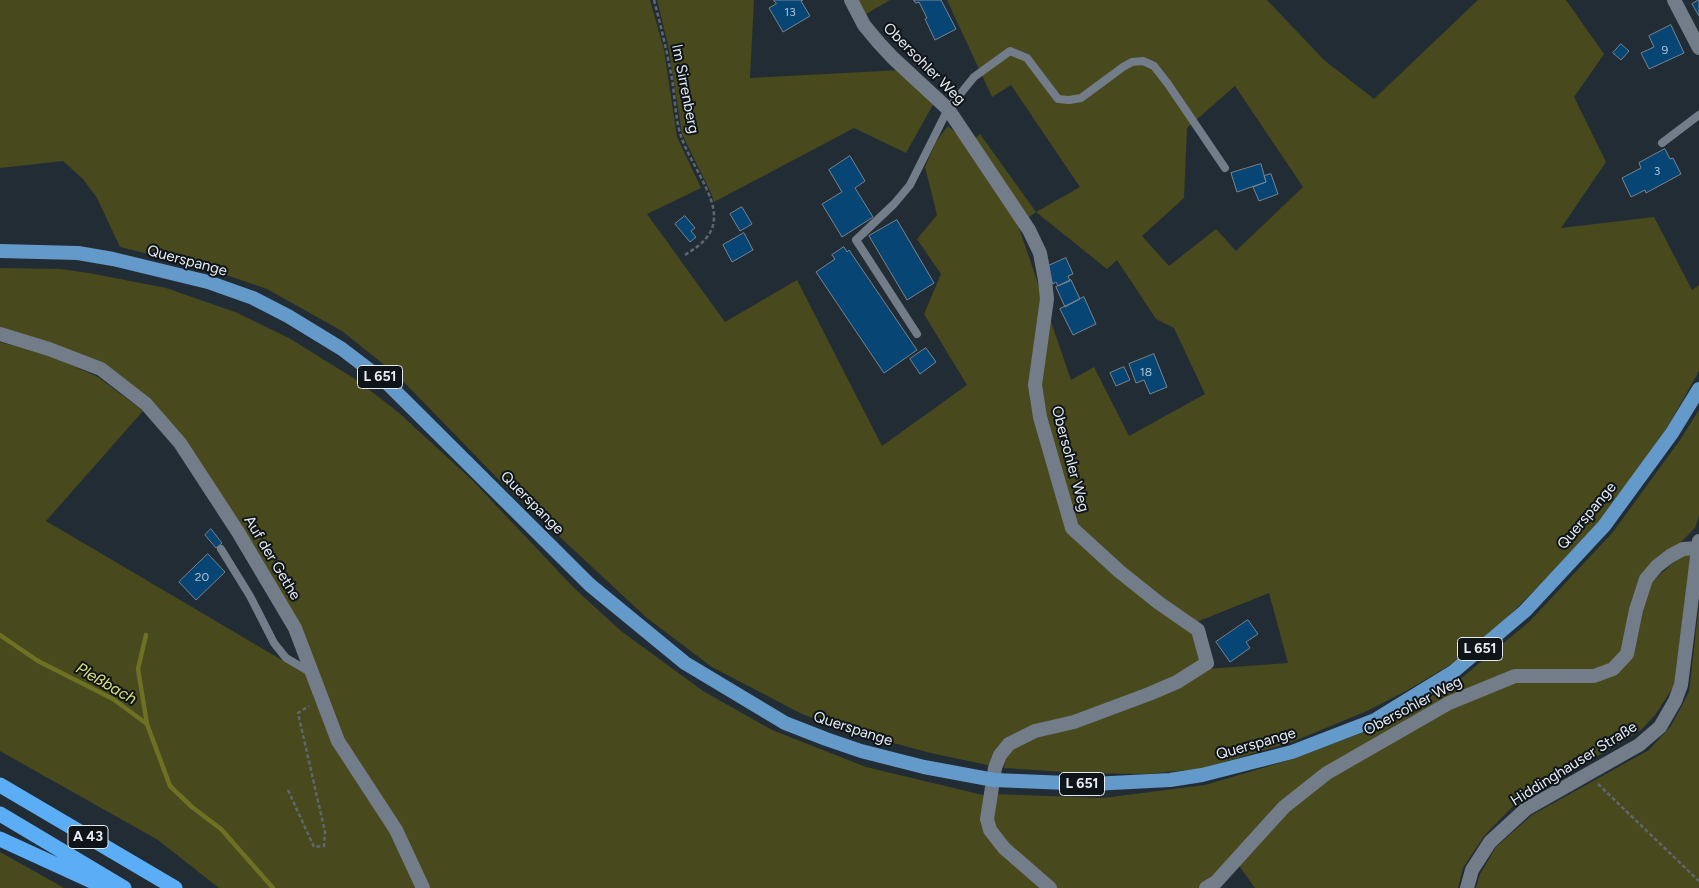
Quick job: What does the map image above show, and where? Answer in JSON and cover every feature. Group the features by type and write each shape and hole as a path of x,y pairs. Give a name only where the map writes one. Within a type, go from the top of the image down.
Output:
{"highway":[{"name":"A 43","path":"0,785 175,888"},
{"name":"A 43","path":"0,814 124,888"},
{"path":"0,839 107,888"}],"main road":[{"name":"Querspange","path":"0,251 78,253 122,262 208,282 253,298 288,316 342,349 388,384 590,585 685,664 786,723 826,739 861,751 924,767 994,780 1092,784 1170,780 1202,775 1292,752 1375,720 1453,672 1525,611 1604,526 1672,433 1699,389"}],"street":[{"name":"Obersohler Weg","path":"851,0 864,25 879,44 948,109 1029,230 1040,253 1047,299 1035,385 1040,417 1072,528 1119,571 1159,603 1198,630 1207,663 1177,682 1074,722 1035,731 1009,744 1000,755 995,768 987,819 990,830 1004,848 1050,888"},
{"path":"1674,0 1699,48"},
{"name":"Auf der Gethe","path":"0,334 49,349 101,369 146,404 180,443 238,532 295,628 338,741 396,830 423,888"},
{"name":"Obersohler Weg","path":"1206,888 1216,882 1284,807 1326,772 1449,703 1515,676 1594,676 1613,669 1627,654 1642,585 1646,579 1657,566 1670,556 1698,544"},
{"name":"Hiddinghauser Straße","path":"1467,888 1472,870 1490,842 1526,809 1639,745 1660,727 1675,701 1681,685 1698,544"}],"lane":[{"path":"917,334 856,240 894,204 910,185 948,109 974,76 1010,51 1027,58 1058,99 1081,98 1132,62 1143,61 1154,66 1225,168"},
{"path":"1662,143 1699,115"},
{"path":"221,549 250,596 274,643 286,658 312,673"}],"path":[{"name":"Im Sirrenberg","path":"654,0 666,48 681,135 709,196 714,216 712,228 708,236 698,247 685,255"},
{"path":"288,790 314,847 324,846 324,832 298,713 321,698"},
{"path":"1588,774 1699,881"}],"shaded area":[{"path":"0,0 650,0 664,50 677,137 701,188 647,214 725,322 797,280 882,446 967,385 924,314 941,274 917,239 937,215 925,167 936,142 948,126 969,144 980,134 1036,212 1080,187 1011,85 992,97 947,0 1267,0 1324,60 1374,99 1478,0 1566,0 1604,54 1574,97 1606,162 1561,228 1654,217 1692,290 1699,285 1699,371 1668,426 1602,520 1496,628 1455,662 1406,691 1367,711 1292,742 1200,769 1144,774 1080,773 1004,768 1006,755 1012,747 1206,669 1288,663 1269,593 1194,623 1204,663 1156,686 1107,706 1074,718 1013,735 1002,741 996,751 992,766 931,753 845,730 802,714 712,667 647,618 504,485 397,375 342,331 267,289 209,269 120,247 97,198 83,179 63,161 0,168","holes":["1235,86 1303,187 1236,251 1216,229 1169,266 1142,236 1184,198 1187,128","1036,212 1107,269 1117,260 1156,319 1174,328 1205,394 1129,436 1094,367 1071,380 1018,225"]},
{"path":"657,0 754,0 750,78 901,70 935,101 906,153 854,128 714,202 682,134 668,45"},
{"path":"857,0 890,0 863,16"},
{"path":"0,268 60,269 166,288 235,312 289,338 355,379 398,412 473,481 574,588 621,631 703,691 772,730 866,767 987,796 981,818 1042,888 427,888 342,739 298,626 184,442 105,367 0,330"},
{"path":"0,342 48,355 98,377 143,411 46,521 309,676 393,835 418,888 219,888 158,840 0,751"},
{"path":"1699,410 1699,516 1695,528 1641,582 1623,648 1611,664 1593,671 1513,672 1323,771 1213,878 1198,888 1057,888 1009,845 989,818 994,794 1103,798 1205,785 1293,759 1377,727 1458,681 1530,621 1613,532 1680,440"},
{"path":"1692,545 1674,686 1655,715 1641,730 1518,801 1484,836 1463,868 1458,888 1255,888 1237,863 1286,809 1329,776 1423,722 1515,680 1615,673 1649,585"},
{"path":"1699,605 1699,888 1476,888 1480,874 1496,847 1532,815 1649,750 1671,726 1689,692"},
{"path":"0,852 59,885 64,888 0,888"}],"building":[{"path":"774,0 803,0 801,1 810,16 783,32 769,8 776,4"},
{"path":"914,0 941,0 956,29 935,40 919,2 916,3"},
{"path":"1699,0 1699,16 1692,4"},
{"path":"1671,25 1684,53 1649,69 1641,53 1654,47 1649,36"},
{"path":"1621,44 1629,51 1621,60 1613,53"},
{"path":"1665,149 1670,159 1673,158 1681,174 1646,193 1645,190 1631,197 1622,178 1641,168 1639,163"},
{"path":"850,156 865,181 855,188 873,217 842,237 822,204 842,192 829,170"},
{"path":"1261,164 1266,182 1237,192 1231,173"},
{"path":"1271,174 1278,194 1259,201 1253,187 1266,182 1264,176"},
{"path":"742,207 752,224 740,231 730,214"},
{"path":"685,216 695,228 691,231 696,237 690,242 675,224"},
{"path":"897,220 934,283 907,300 869,236"},
{"path":"744,233 753,250 732,262 723,245"},
{"path":"844,247 847,252 849,250 917,350 884,373 816,272 835,259 832,255"},
{"path":"1066,258 1073,274 1068,276 1070,281 1058,286 1056,282 1053,284 1046,267"},
{"path":"1071,280 1080,299 1065,307 1056,287"},
{"path":"1084,297 1096,324 1073,335 1060,309"},
{"path":"926,348 936,362 920,374 910,359"},
{"path":"1154,354 1167,387 1150,394 1144,380 1136,383 1129,364"},
{"path":"1124,367 1130,380 1116,386 1110,373"},
{"path":"211,529 222,543 216,548 205,535"},
{"path":"208,554 225,572 196,600 179,582"},
{"path":"1248,620 1258,634 1246,642 1250,648 1230,662 1216,642"}],"waterway":[{"name":"Pleßbach","path":"0,635 38,661 113,699 147,724 170,786 192,807 221,829 273,888"},
{"path":"146,635 138,669 147,724"}]}
